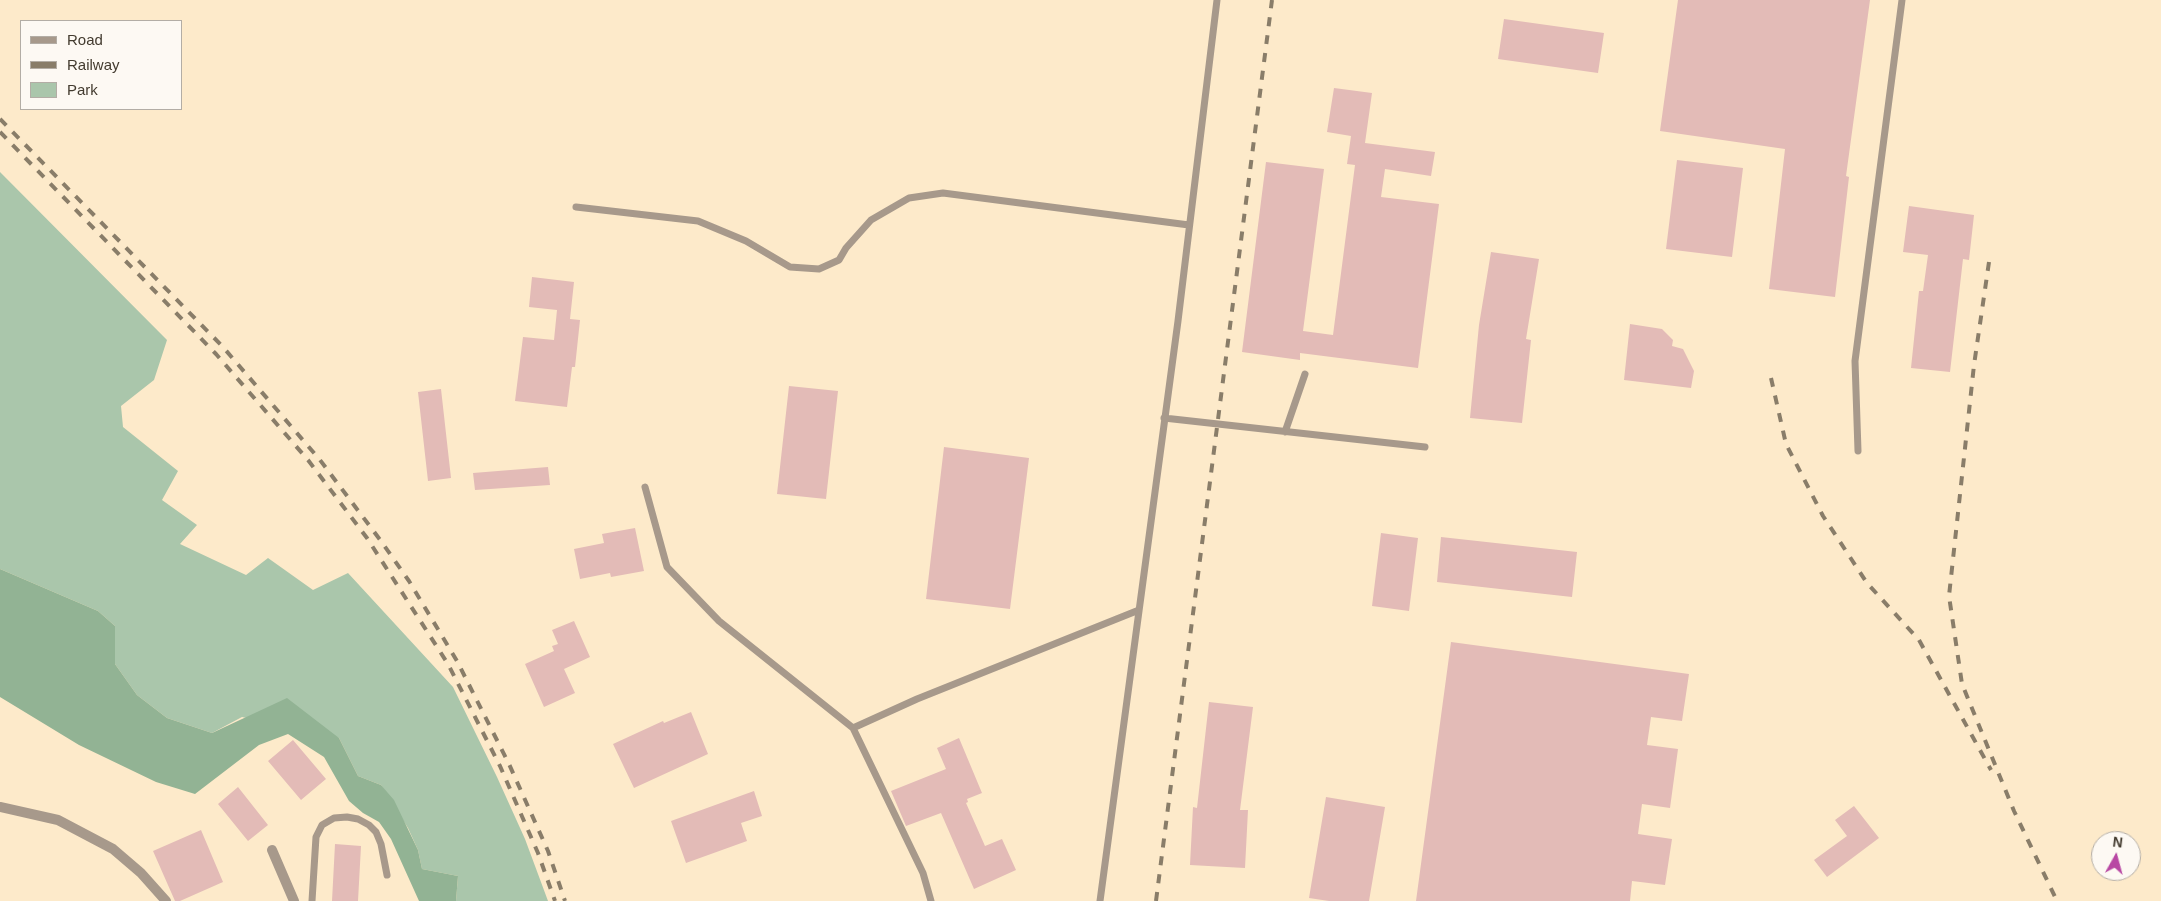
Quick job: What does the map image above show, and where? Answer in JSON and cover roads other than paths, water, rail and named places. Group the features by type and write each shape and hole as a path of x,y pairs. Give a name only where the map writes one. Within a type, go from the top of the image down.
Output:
{"street":[{"path":"0,807 58,820 113,848 141,873 166,901"},
{"path":"272,850 294,901"}],"lane":[{"path":"1100,901 1189,226 1216,0"},
{"path":"1858,451 1855,361 1902,0"},
{"path":"576,207 698,221 746,240 790,267 819,269 839,260 846,248 872,220 909,198 943,193 1189,226"},
{"path":"1285,432 1305,374"},
{"path":"1164,418 1424,447"},
{"path":"645,488 667,567 719,621 853,728 923,873 931,901"},
{"path":"853,728 917,699 1139,610"},
{"path":"312,901 316,837 322,825 334,818 346,816 358,819 369,825 376,832 381,844 387,875"}],"railway":[{"path":"1156,901 1272,0"},
{"path":"0,119 223,347 320,460 381,541 409,581 457,661 509,764 548,851 565,901"},
{"path":"0,132 216,354 308,460 367,538 448,664 500,766 538,853 555,901"},
{"path":"1989,262 1974,365 1949,596 1962,684 2014,811 2057,901"},
{"path":"1771,378 1786,444 1823,516 1867,583 1919,640 1991,770"}]}
